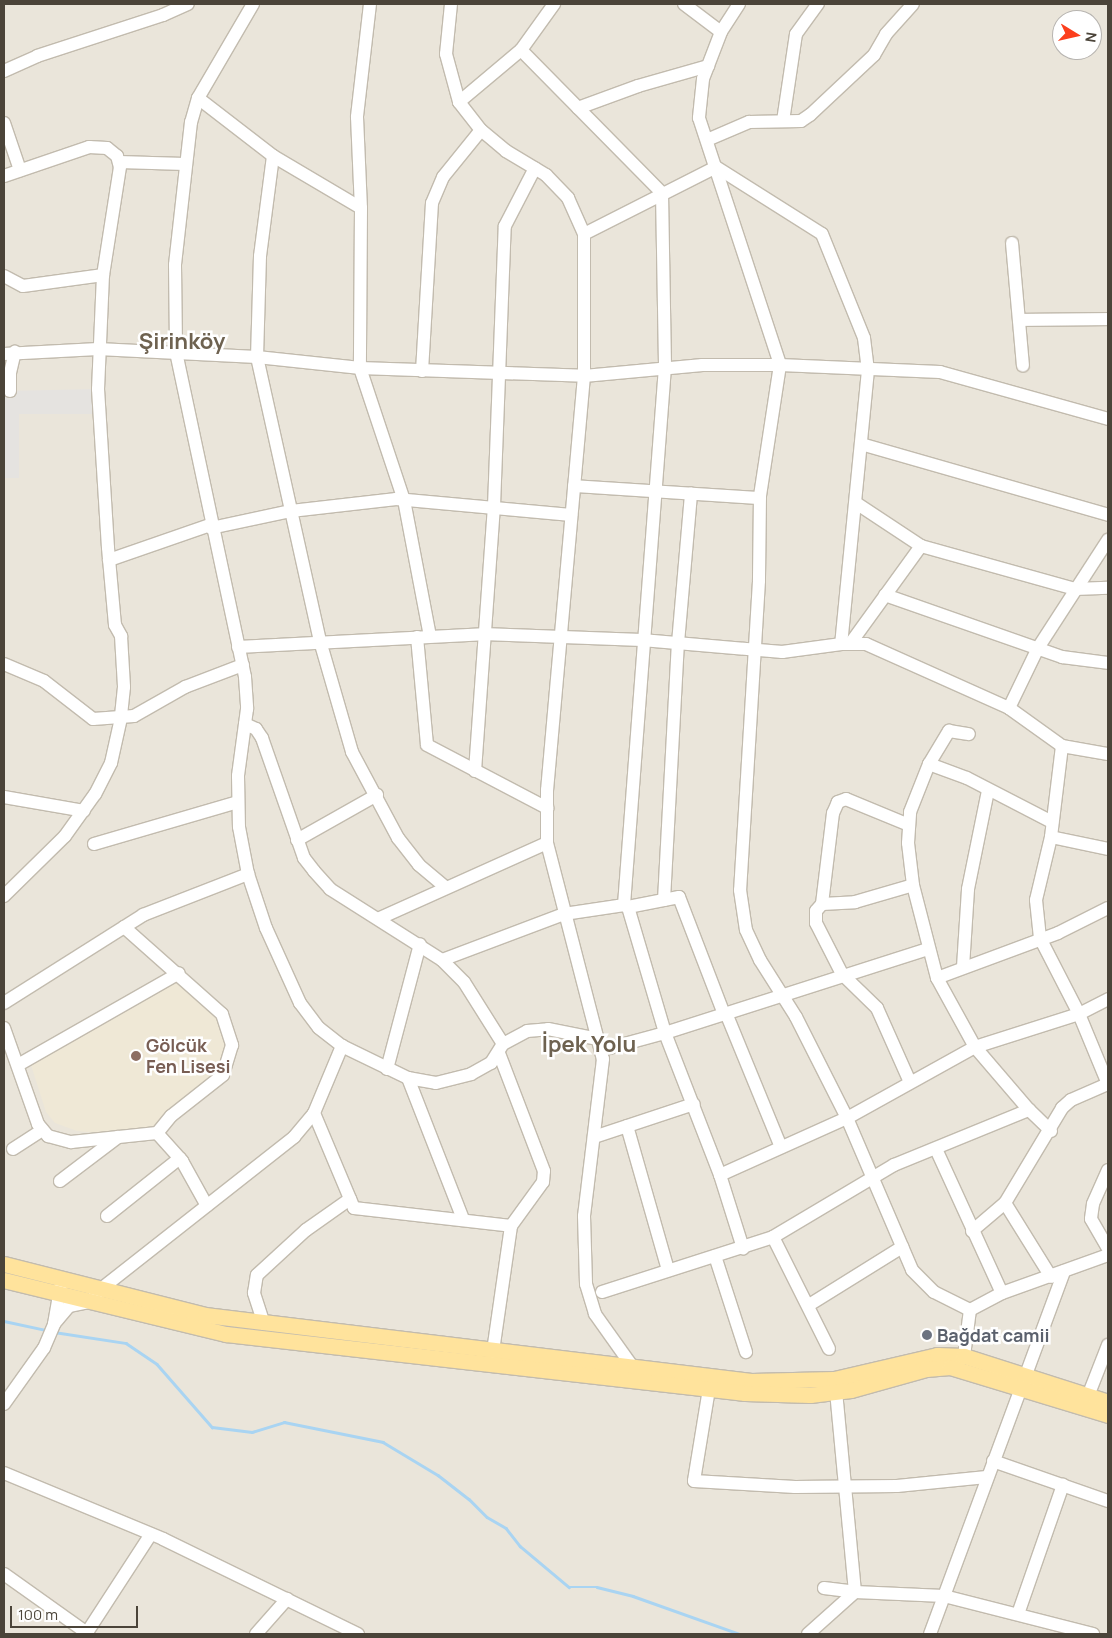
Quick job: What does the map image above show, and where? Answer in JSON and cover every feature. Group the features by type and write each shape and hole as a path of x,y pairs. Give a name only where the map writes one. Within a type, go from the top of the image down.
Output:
{"main road":[{"path":"4,1264 60,1287 89,1302 226,1334 490,1366 770,1395 836,1392 926,1369 950,1367 1088,1396 1108,1402"},
{"path":"4,1280 60,1287 101,1289 205,1315 264,1324 751,1380 811,1382 854,1376 937,1355 964,1356 1022,1383 1108,1415"}],"street":[{"path":"4,71 37,56 163,9 188,4"},
{"path":"253,4 198,98 191,122 175,265 176,352 211,526 243,665 247,694 238,802 248,874 266,928 300,1003 319,1028 342,1046 408,1078 436,1083 458,1080 483,1068 518,1035 538,1029 600,1044 665,1033 784,996 842,974 928,949"},
{"path":"370,4 357,117 361,208 360,368 404,500 430,636"},
{"path":"451,4 446,54 458,102 481,130 535,168 568,198 584,234 584,376 560,636 547,808 548,843 564,914 600,1044 603,1078 584,1216 586,1284 594,1314 632,1366"},
{"path":"458,102 522,50 554,4"},
{"path":"684,4 720,32"},
{"path":"739,4 720,32 708,66 700,92 699,118 780,365 760,498 759,581 740,890 746,930 760,960 784,996 847,1118 902,1247 922,1283 952,1304 970,1310 1002,1293 1108,1255"},
{"path":"783,121 796,34 818,4"},
{"path":"707,140 749,122 801,121 810,115 874,55 886,34 913,4"},
{"path":"522,50 662,193 666,367 642,640 626,906 665,1033 720,1175 743,1248"},
{"path":"578,108 638,86 708,66"},
{"path":"198,98 273,156 361,208"},
{"path":"4,123 20,170"},
{"path":"422,371 432,203 443,177 481,130"},
{"path":"4,176 89,147 107,148 118,162 103,275 98,349 98,414 115,625 121,636 124,687 121,718 111,763 84,811 65,836 4,895"},
{"path":"273,156 260,256 256,357 320,641 348,743 377,794 398,838 419,864 446,888"},
{"path":"118,162 185,164"},
{"path":"584,234 716,167"},
{"path":"716,167 822,234 864,338 868,370 845,644"},
{"path":"475,771 494,506 505,226 535,168"},
{"path":"1012,243 1023,366"},
{"path":"4,276 24,286 103,275"},
{"path":"1019,320 1108,319"},
{"path":"10,391 9,353 98,349 256,357 360,368 584,376 666,367 780,365 940,372 1108,419"},
{"path":"861,444 1108,515"},
{"path":"574,486 760,498"},
{"path":"664,900 678,643 691,494"},
{"path":"109,560 211,526 291,511 404,500 494,506 571,515"},
{"path":"856,503 921,546 1075,589 1108,588"},
{"path":"1009,708 1038,648 1108,540"},
{"path":"845,644 886,595 921,546"},
{"path":"886,595 1062,657 1108,663"},
{"path":"238,647 320,641 484,634 642,640 782,652 845,644 866,644 1009,708 1062,746 1108,754"},
{"path":"417,637 427,745 547,808"},
{"path":"4,664 44,681 93,718 121,718 148,710 185,686 243,665"},
{"path":"245,724 256,729 262,738 304,858 330,889 380,918 442,960 464,982 501,1049 544,1171 543,1182 511,1226 490,1366"},
{"path":"969,734 949,731 929,764 910,812 909,825 913,886 937,978 975,1047 1029,1110 1051,1131"},
{"path":"972,1231 1005,1203 1071,1100 1108,1084 1079,1014 1040,938 1036,900 1050,837 1062,746"},
{"path":"929,764 967,778 988,791 1052,822"},
{"path":"963,967 968,889 988,791"},
{"path":"297,840 377,794"},
{"path":"4,797 84,811"},
{"path":"909,825 846,799 838,802 833,813 822,904 816,911 816,923 842,974 877,1008 910,1082"},
{"path":"94,844 238,802"},
{"path":"1050,837 1108,849"},
{"path":"380,918 548,843"},
{"path":"4,1003 143,915 248,874"},
{"path":"822,904 855,902 913,886"},
{"path":"442,960 564,914 679,897 725,1014 781,1147"},
{"path":"937,978 1040,938 1058,933 1108,908"},
{"path":"4,1028 42,1130 48,1136 71,1142 121,1135 157,1133 172,1116 223,1075 232,1051 222,1014 179,972 124,927"},
{"path":"387,1069 420,944"},
{"path":"18,1065 179,972"},
{"path":"720,1175 847,1118 975,1047 1079,1014 1108,999"},
{"path":"54,1324 69,1306 89,1302 101,1289 284,1146 314,1113 342,1046"},
{"path":"408,1078 463,1219"},
{"path":"594,1137 694,1104"},
{"path":"602,1292 773,1238 872,1178 1029,1110"},
{"path":"314,1113 354,1208 511,1226"},
{"path":"627,1126 668,1270"},
{"path":"13,1149 42,1130"},
{"path":"157,1133 180,1158 207,1206"},
{"path":"60,1181 121,1135"},
{"path":"936,1149 1002,1293"},
{"path":"107,1216 180,1158"},
{"path":"1108,1170 1093,1204 1091,1219 1108,1249"},
{"path":"264,1324 254,1294 257,1275 306,1230 350,1199"},
{"path":"1005,1203 1051,1277"},
{"path":"773,1238 809,1305 829,1349"},
{"path":"809,1305 902,1247"},
{"path":"715,1256 746,1352"},
{"path":"930,1634 1064,1271"},
{"path":"4,1404 48,1338 54,1324 60,1287"},
{"path":"964,1356 970,1310"},
{"path":"1088,1396 1108,1345"},
{"path":"709,1388 694,1481 779,1487 897,1486 987,1477"},
{"path":"836,1392 855,1592"},
{"path":"994,1461 1108,1501"},
{"path":"4,1473 152,1534 358,1634"},
{"path":"1018,1614 1063,1485"},
{"path":"4,1574 87,1633 152,1534"},
{"path":"824,1588 855,1592 944,1596 1093,1634"},
{"path":"808,1634 855,1592"},
{"path":"256,1634 287,1599"}],"shaded area":[{"path":"4,4 1108,4 1108,1634 4,1634"},
{"path":"98,389 98,414 19,414 19,478 4,478 4,391"},
{"name":"Gölcük Fen Lisesi","path":"181,980 217,1014 230,1044 222,1070 151,1128 111,1134 77,1131 55,1123 46,1112 31,1065"}],"waterway":[{"path":"4,1321 46,1330"},
{"path":"54,1332 126,1343 157,1364 212,1427 252,1432 284,1422 383,1442 438,1475 469,1499 487,1517 506,1528 520,1546 569,1587 597,1587 633,1596 740,1634"}],"place":[{"name":"Gölcük Fen Lisesi","path":"136,1056"},
{"name":"Bağdat camii","path":"927,1335"}],"district":[{"name":"Şirinköy","path":"182,342"},
{"name":"İpek Yolu","path":"589,1045"}]}
